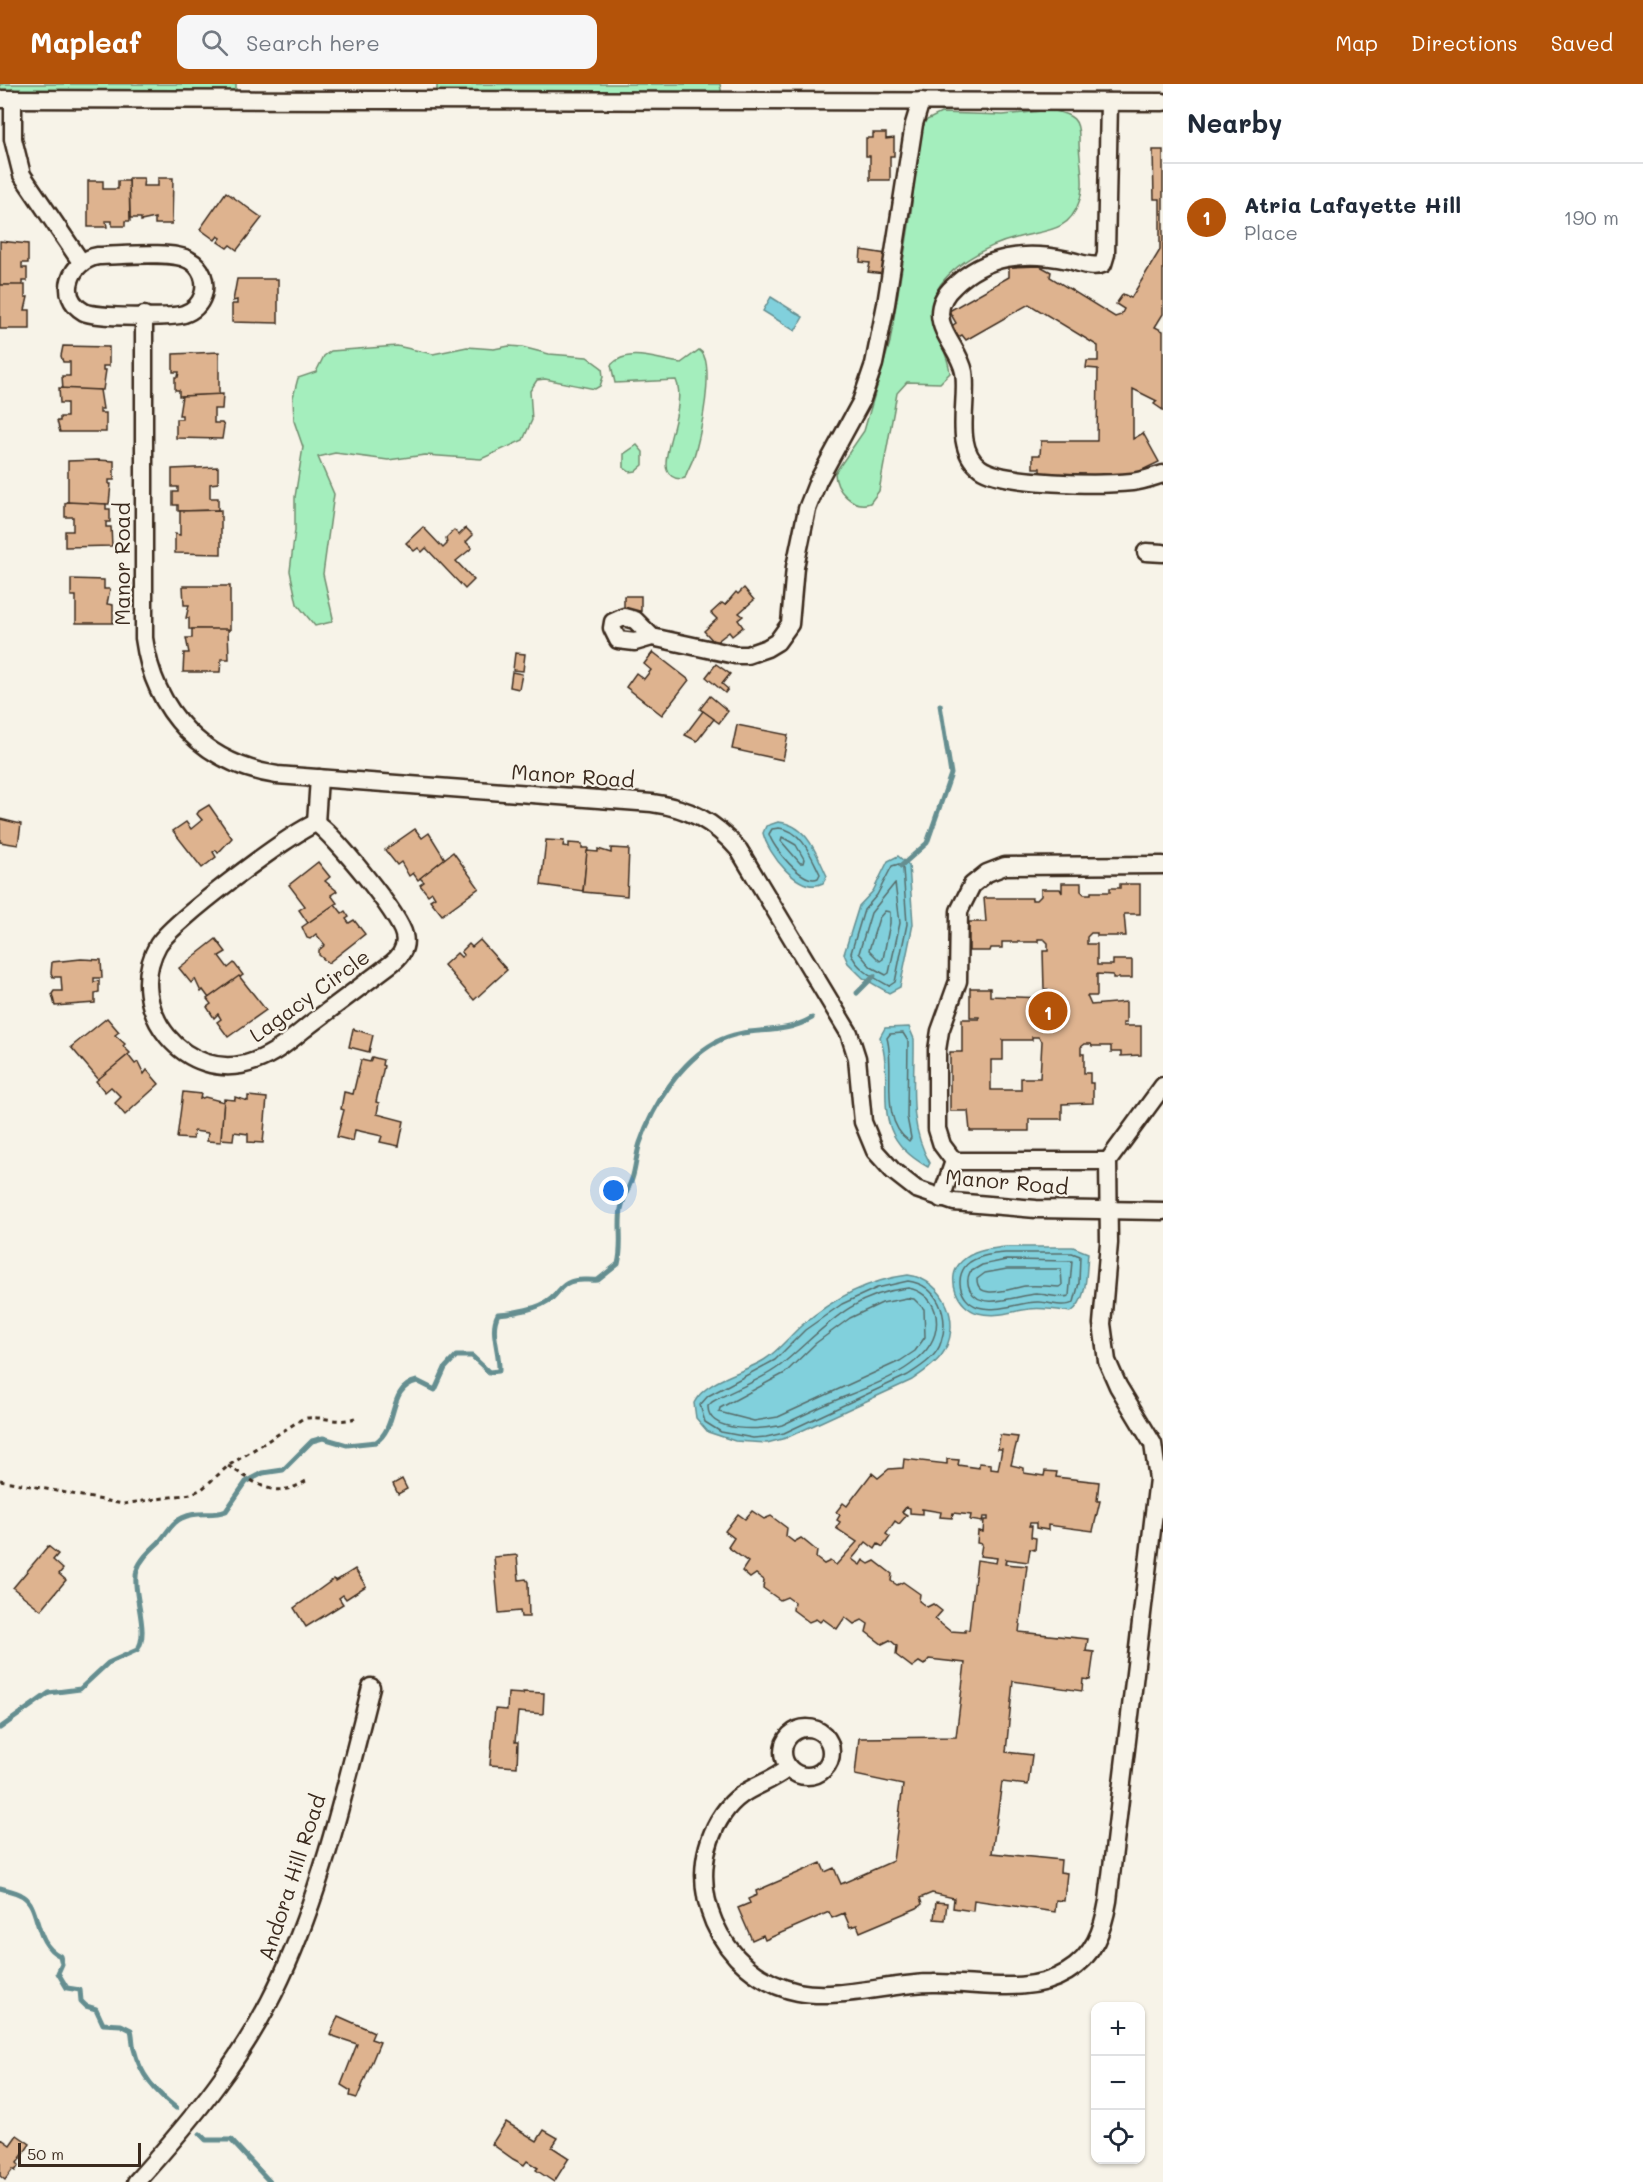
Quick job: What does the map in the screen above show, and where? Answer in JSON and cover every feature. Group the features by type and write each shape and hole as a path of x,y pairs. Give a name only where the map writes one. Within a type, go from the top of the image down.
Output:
{"street":[{"path":"81,262 22,176 7,99 1163,102"},
{"path":"652,637 717,652 747,655 777,642 790,624 795,567 807,509 818,481 861,402 874,364 886,304 914,124 921,101"},
{"path":"1109,102 1106,254 1103,264 1093,266 1023,255 997,259 952,287 942,302 941,322 964,372 966,446 974,462 981,468 1000,476 1034,481 1131,482 1163,474"},
{"path":"98,256 176,256 197,265 205,286 197,305 178,315 92,315 78,308 69,287 72,272 81,262 98,256"},
{"name":"Manor Road","path":"144,315 144,623 146,656 151,674 173,716 208,749 248,770 277,775 652,803 683,809 707,820 729,839 742,855 846,1027 857,1058 863,1122 875,1151 904,1181 916,1189 941,1199 1026,1208 1163,1211"},
{"path":"316,823 319,778"},
{"name":"Lagacy Circle","path":"316,823 337,841 398,922 405,940 402,953 392,963 266,1057 229,1066 192,1057 181,1051 163,1033 151,1008 148,975 159,943 177,923 292,837 316,823"},
{"path":"954,1161 942,1145 937,1129 936,1050 957,981 959,911 972,885 987,873 1005,866 1163,865"},
{"path":"788,1768 777,1776 751,1787 730,1804 714,1830 705,1858 705,1891 713,1923 729,1950 754,1973 785,1989 815,1994 912,1983 1019,1985 1056,1978 1077,1965 1093,1949 1103,1928 1108,1901 1158,1479 1153,1444 1118,1386 1105,1349 1102,1324 1110,1211 1108,1161 1163,1086"},
{"path":"941,1199 954,1161"},
{"path":"954,1161 1108,1161"},
{"name":"Andora Hill Road","path":"136,2182 186,2126 228,2070 280,1980 307,1914 325,1857 371,1687"}],"path":[{"path":"0,1480 123,1504 191,1494 202,1489 228,1466 302,1419 310,1417 336,1422 355,1418"},
{"path":"228,1466 263,1488 283,1491 306,1481"}],"green space":[{"path":"0,84 236,84 236,93 0,93"},
{"path":"437,84 720,84 722,95 465,95 437,91"},
{"path":"1051,110 1070,116 1078,128 1082,188 1075,212 1069,220 1054,229 1005,241 981,251 949,274 941,284 932,304 932,314 950,373 940,383 907,382 897,393 879,491 870,503 851,501 838,486 835,473 864,431 890,342 911,213 918,142 925,121 941,113 1003,115"},
{"path":"397,346 433,354 467,347 494,349 509,346 522,347 549,354 587,357 602,368 603,377 600,386 595,389 545,379 537,380 530,391 532,420 523,440 481,459 425,455 388,460 335,453 318,457 334,494 323,574 333,618 331,622 315,626 297,604 290,571 295,530 295,497 303,447 294,421 293,397 298,378 316,372 324,356 331,351"},
{"path":"699,350 707,368 706,400 693,459 685,478 678,479 669,474 666,468 679,399 676,380 615,383 611,365 618,359 635,355 681,363"},
{"path":"637,445 643,452 643,465 636,471 630,472 624,468 624,454"}],"water":[{"path":"771,297 803,317 795,331 763,311"},
{"path":"778,822 796,828 809,841 827,876 823,883 814,885 804,883 795,878 778,861 763,833 766,826"},
{"path":"898,856 909,865 913,924 900,987 889,993 863,978 848,963 844,954 859,906 873,891 888,861"},
{"path":"909,1027 914,1039 915,1118 923,1148 930,1163 928,1167 908,1153 896,1139 889,1124 886,1108 886,1074 880,1037 885,1028"},
{"path":"1005,1247 1073,1247 1088,1253 1085,1286 1077,1307 1071,1312 1034,1308 991,1315 978,1313 965,1305 959,1299 954,1283 957,1268 972,1254"},
{"path":"908,1275 932,1285 941,1295 947,1306 951,1331 948,1344 941,1356 912,1380 786,1438 767,1443 735,1441 708,1432 696,1418 694,1403 707,1388 764,1360 801,1326 825,1308 864,1286"}],"building":[{"path":"873,133 886,133 886,139 894,138 894,156 890,156 890,180 870,180 870,156 866,156 866,138 873,138"},
{"path":"1153,150 1163,150 1163,314 1155,327 1163,331 1163,410 1154,404 1157,401 1133,389 1133,439 1143,433 1159,462 1132,475 1040,475 1040,468 1033,468 1033,455 1040,455 1041,441 1097,441 1098,369 1086,368 1087,361 1098,361 1098,346 1029,304 966,340 962,335 956,338 950,327 956,323 949,311 1009,277 1009,267 1040,266 1051,272 1050,277 1115,317 1121,315 1124,309 1116,304 1123,294 1131,298 1160,250 1160,199 1154,199"},
{"path":"129,178 144,178 143,186 158,186 158,178 173,178 172,224 155,224 155,218 141,221 141,218 130,218"},
{"path":"88,181 103,181 103,189 118,189 118,181 129,181 130,221 125,221 125,226 112,226 112,221 106,221 107,227 88,227"},
{"path":"226,192 262,218 237,250 230,245 227,248 218,242 221,238 218,236 215,240 200,229"},
{"path":"0,241 28,244 28,263 22,263 22,268 27,268 27,281 22,281 22,286 0,285"},
{"path":"861,250 886,254 884,274 868,272 870,263 860,262"},
{"path":"237,279 278,279 278,323 232,322 232,304 237,304 237,300 233,301"},
{"path":"0,285 25,285 25,297 28,297 25,310 30,310 30,329 0,329"},
{"path":"63,346 109,347 109,366 103,366 103,370 106,370 103,390 63,390 62,376 70,376 70,362 63,362 61,356"},
{"path":"219,352 219,395 179,396 179,390 175,390 175,377 178,377 179,372 173,372 173,354"},
{"path":"59,388 100,390 103,409 100,409 100,413 106,413 106,432 60,432 57,421 60,421 60,417 67,417 67,403 60,403"},
{"path":"223,394 222,409 214,409 214,423 222,423 224,426 222,439 176,438 176,419 182,419 182,415 179,415 182,396"},
{"path":"68,461 114,461 114,480 109,480 111,484 109,504 68,504"},
{"path":"218,467 218,483 210,484 210,498 218,498 218,510 178,511 178,505 173,505 173,492 178,492 178,487 172,487 172,469"},
{"path":"65,503 106,504 106,509 110,509 110,522 106,522 106,527 111,527 112,546 65,547 65,531 73,531 73,517 65,517"},
{"path":"221,510 221,554 175,553 175,534 180,535 180,511"},
{"path":"423,527 443,548 447,544 446,538 454,530 459,535 466,528 473,535 466,542 472,548 456,561 474,580 465,589 426,548 422,552 418,548 414,551 406,543"},
{"path":"71,579 104,580 104,589 110,589 107,604 113,605 113,623 76,623 76,596 71,596"},
{"path":"183,586 230,586 230,630 189,629 189,618 186,618 189,605 184,605"},
{"path":"744,588 754,600 739,613 743,616 738,620 743,627 732,636 729,632 715,643 704,631 717,619 711,613 722,603 725,605 736,592 738,594"},
{"path":"624,596 641,596 641,611 624,611"},
{"path":"192,629 228,629 229,659 221,659 220,672 183,672 184,653 189,653 186,638 192,638"},
{"path":"653,652 689,680 662,715 626,687 636,673 644,679 651,670 644,664"},
{"path":"515,653 525,654 523,671 513,670"},
{"path":"716,664 730,674 722,684 728,689 725,693 706,677"},
{"path":"512,672 522,674 519,689 510,687"},
{"path":"710,696 728,711 719,723 700,709"},
{"path":"703,711 714,719 697,741 685,735"},
{"path":"737,725 788,735 783,760 732,749"},
{"path":"209,805 232,838 218,853 216,850 213,852 216,857 202,868 173,831 186,822 191,829 202,820 197,814 199,811"},
{"path":"0,819 21,824 18,845 0,842"},
{"path":"415,829 422,838 429,833 445,859 418,880 413,873 409,876 401,862 397,865 385,850"},
{"path":"546,840 564,841 563,846 569,847 569,843 582,844 582,848 588,848 583,891 541,885"},
{"path":"611,848 629,849 627,896 583,892 587,851 598,852 598,849 611,853"},
{"path":"453,852 479,888 442,915 430,900 435,897 432,892 428,895 420,885 424,882 420,878"},
{"path":"318,862 330,877 325,881 337,891 331,895 337,903 308,923 299,910 305,906 289,885"},
{"path":"1062,883 1081,883 1081,891 1084,894 1110,892 1110,888 1120,888 1120,884 1140,884 1140,914 1124,914 1126,936 1097,936 1097,933 1091,933 1087,937 1087,944 1097,944 1097,965 1113,965 1113,960 1132,960 1132,978 1113,978 1113,975 1097,974 1097,996 1087,996 1091,1005 1126,1002 1126,1023 1123,1023 1123,1026 1141,1026 1141,1055 1121,1056 1121,1052 1111,1052 1111,1046 1085,1044 1081,1047 1081,1054 1084,1054 1084,1073 1090,1073 1090,1083 1093,1083 1093,1103 1062,1104 1062,1119 1029,1119 1029,1131 970,1131 968,1111 950,1111 950,1052 962,1052 962,1019 979,1019 979,1017 970,1017 970,988 990,988 990,996 1045,998 1048,989 1044,989 1043,951 1048,951 1048,943 1044,939 1038,939 1038,942 1002,942 1002,948 991,948 990,951 969,951 969,922 986,922 984,898 1032,898 1032,900 1037,900 1041,896 1041,889 1060,889 1062,893","holes":["1032,1037 1038,1037 1042,1041 1040,1078 1021,1078 1021,1090 991,1090 991,1060 1003,1060 1003,1040 1032,1040"]},
{"path":"335,904 342,913 345,911 349,917 346,919 349,923 354,920 365,934 328,963 319,955 319,950 325,945 316,934 310,939 307,938 302,927"},
{"path":"216,939 226,952 219,956 228,968 234,963 243,975 209,998 203,990 201,992 195,979 191,983 179,968"},
{"path":"480,940 507,970 474,1000 444,965 457,953 461,957 464,955 461,952 469,944 472,947"},
{"path":"81,959 101,960 102,978 94,978 94,982 99,981 99,992 95,993 95,1003 55,1006 52,994 54,991 62,991 61,977 53,977 51,973 52,962"},
{"path":"239,976 266,1010 228,1037 217,1022 221,1019 218,1014 214,1018 207,1007 211,1004 207,999"},
{"path":"107,1018 119,1032 115,1035 125,1044 123,1046 130,1053 99,1080 71,1047"},
{"path":"353,1029 373,1035 369,1052 349,1047"},
{"path":"128,1055 135,1064 138,1062 144,1074 147,1070 159,1084 125,1115 115,1103 121,1097 111,1087 105,1092 96,1081"},
{"path":"372,1057 383,1060 382,1065 384,1066 376,1102 379,1103 377,1114 404,1121 399,1146 380,1142 382,1136 355,1130 353,1141 337,1137 344,1110 341,1109 344,1092 353,1094 361,1060 370,1062"},
{"path":"183,1092 201,1094 200,1099 205,1097 224,1102 221,1142 207,1141 208,1133 194,1131 193,1139 177,1138"},
{"path":"248,1096 267,1098 263,1143 248,1142 248,1134 234,1132 233,1140 221,1139 224,1099 235,1100 235,1097 248,1101"},
{"path":"1000,1435 1018,1437 1011,1465 1024,1468 1024,1473 1044,1476 1045,1471 1057,1472 1056,1477 1099,1482 1097,1501 1100,1501 1093,1531 1048,1525 1048,1530 1036,1528 1036,1523 1030,1523 1031,1537 1036,1538 1035,1550 1030,1549 1028,1562 1006,1559 1005,1564 1027,1566 1019,1632 1088,1639 1086,1651 1094,1652 1090,1680 1083,1679 1082,1691 1013,1681 1006,1752 1032,1755 1028,1785 1002,1782 992,1853 1061,1860 1060,1872 1067,1873 1064,1901 1056,1900 1055,1912 974,1900 973,1911 953,1908 954,1898 932,1893 920,1898 922,1904 917,1908 860,1932 857,1925 850,1927 844,1913 832,1918 829,1912 765,1940 763,1935 752,1940 738,1908 750,1903 748,1899 757,1895 756,1891 821,1863 825,1872 834,1868 841,1884 893,1861 903,1785 855,1775 859,1738 956,1737 965,1663 929,1659 924,1665 919,1662 912,1667 896,1655 897,1646 890,1640 882,1644 866,1632 868,1624 862,1620 854,1624 845,1617 837,1629 823,1619 820,1622 816,1619 809,1622 793,1610 794,1602 787,1597 780,1600 763,1588 764,1580 756,1574 750,1578 742,1571 748,1562 728,1547 734,1538 725,1531 738,1514 745,1519 752,1511 764,1519 771,1516 787,1528 786,1536 794,1542 801,1538 817,1551 816,1558 824,1564 830,1561 836,1565 857,1542 836,1528 840,1522 837,1520 840,1515 836,1512 843,1503 847,1506 872,1473 878,1478 889,1469 903,1468 904,1459 947,1464 947,1459 959,1460 958,1465 979,1468 979,1463 991,1464 991,1469 998,1470 1002,1449 998,1449","holes":["906,1507 910,1508 910,1513 922,1514 922,1509 941,1512 940,1517 952,1518 953,1513 971,1515 970,1520 982,1522 983,1517 988,1517 988,1520 984,1520 983,1532 978,1531 977,1543 982,1544 980,1556 997,1558 996,1563 977,1560 969,1630 965,1629 965,1632 950,1631 935,1619 942,1611 933,1604 927,1607 919,1601 920,1594 903,1582 897,1585 891,1581 892,1574 875,1561 869,1564 863,1560 860,1565 852,1559 866,1542 875,1549 878,1544 883,1547 890,1537 886,1534 895,1521 899,1524 907,1515 902,1512"]},
{"path":"402,1479 407,1489 398,1494 393,1484"},
{"path":"48,1546 58,1554 53,1560 63,1569 59,1574 66,1580 41,1610 13,1588"},
{"path":"517,1555 519,1580 526,1579 528,1582 529,1617 521,1617 520,1611 499,1613 494,1557"},
{"path":"355,1569 366,1586 346,1599 343,1595 339,1598 343,1604 306,1627 294,1608 334,1579 336,1581"},
{"path":"523,1692 544,1693 543,1714 518,1712 515,1742 518,1742 517,1767 490,1765 495,1709 507,1710 508,1693 523,1694"},
{"path":"936,1902 947,1903 945,1920 934,1919"},
{"path":"338,2016 374,2032 371,2039 380,2042 357,2098 350,2096 351,2091 341,2085 357,2044 330,2035"},
{"path":"506,2122 537,2141 544,2130 558,2138 552,2147 569,2158 554,2182 527,2161 524,2165 492,2144"},
{"path":"17,2135 30,2144 17,2163 19,2165 15,2171 13,2169 5,2180 0,2176 0,2138 10,2145"}],"waterway":[{"path":"901,866 927,843 951,774 940,705"},
{"path":"857,993 874,976"},
{"path":"0,1728 49,1693 80,1689 108,1663 137,1650 141,1643 142,1633 136,1589 137,1570 144,1558 178,1520 194,1514 215,1514 226,1511 246,1482 263,1473 283,1470 312,1441 323,1438 347,1445 376,1442 388,1427 401,1391 417,1381 435,1390 445,1368 456,1356 472,1356 489,1372 499,1371 494,1327 498,1314 534,1308 547,1302 567,1283 577,1280 598,1280 618,1264 621,1209 633,1174 640,1143 652,1114 680,1073 691,1061 716,1042 740,1033 787,1028 812,1018"},
{"path":"0,1888 21,1895 29,1901 45,1943 60,1956 62,1964 58,1973 67,1988 80,1990 81,2001 86,2006 96,2009 103,2024 121,2025 131,2030 133,2047 140,2067 162,2096 176,2108"},
{"path":"200,2134 206,2140 231,2140 270,2182"}],"place":[{"name":"Atria Lafayette Hill","path":"1048,1011"}]}
